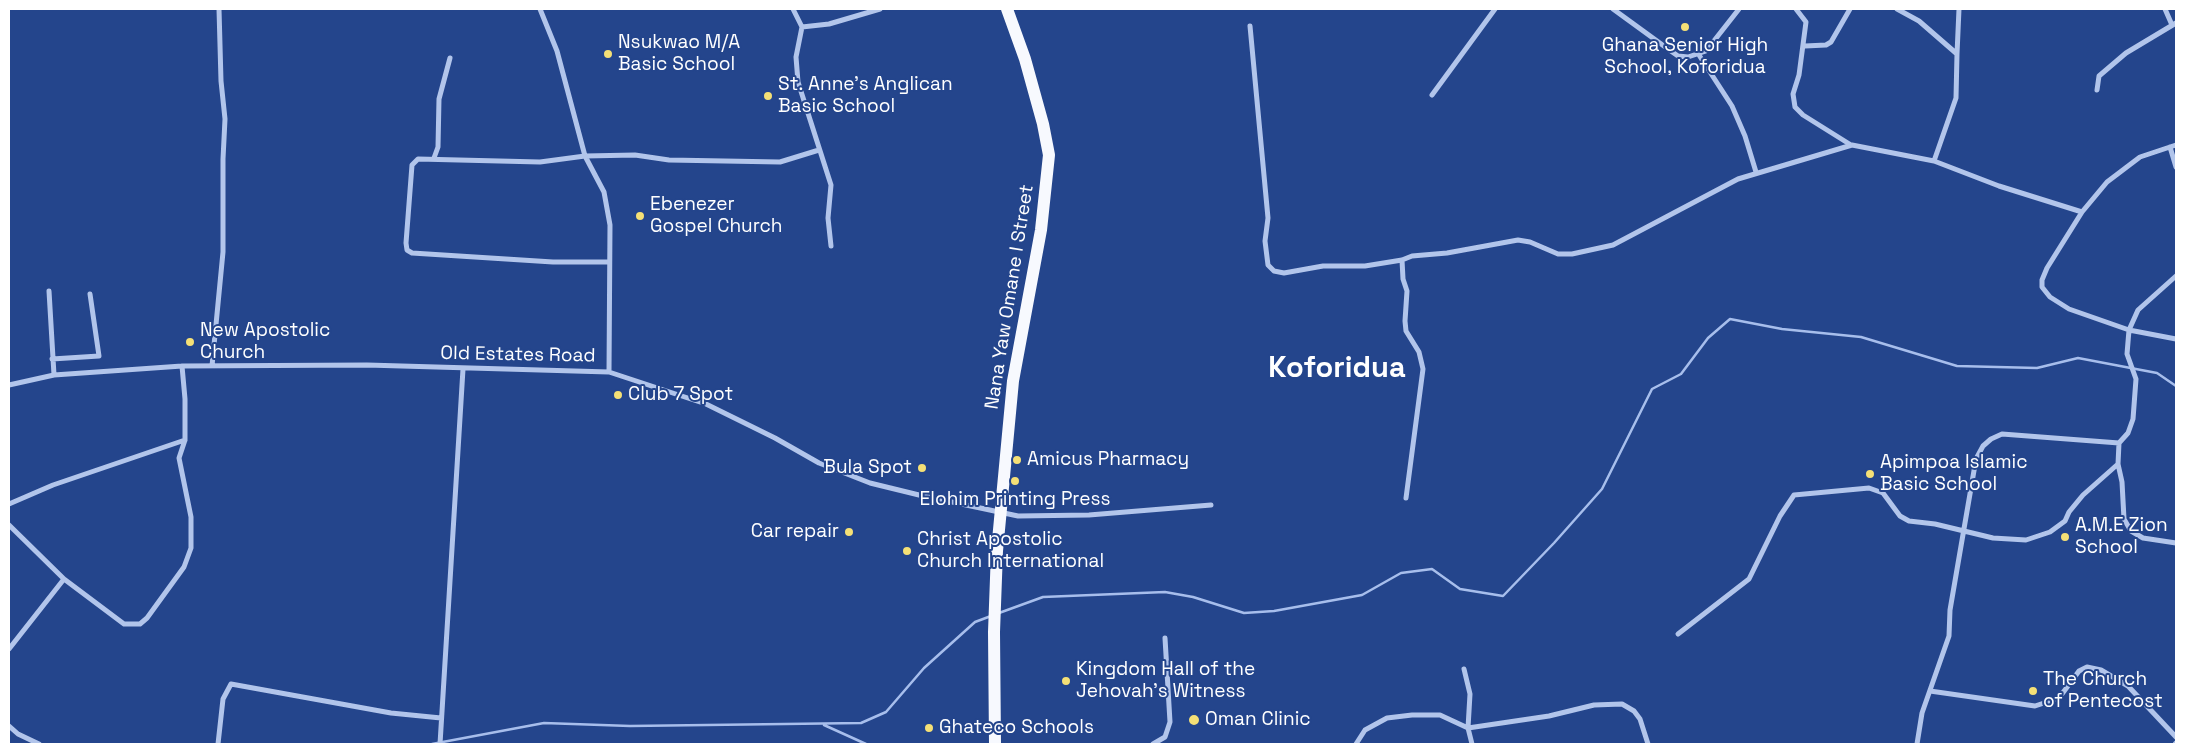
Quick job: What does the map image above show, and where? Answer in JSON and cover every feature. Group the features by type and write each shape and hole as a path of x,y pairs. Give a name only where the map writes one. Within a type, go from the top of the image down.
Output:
{"main road":[{"name":"Nana Yaw Omane I Street","path":"995,744 994,632 1000,512 1013,381 1041,230 1049,155 1028,69 1007,9"}],"street":[{"path":"212,366 223,252 225,119 221,81 219,9"},
{"path":"540,9 557,51 585,156 604,192 610,225 610,372"},
{"path":"793,9 802,27 796,57 798,82 831,185 828,218 831,246"},
{"path":"802,27 829,24 880,9"},
{"path":"1432,95 1495,9"},
{"path":"1613,9 1678,56 1688,57 1699,55 1706,51 1739,9"},
{"path":"1796,9 1806,22 1805,46 1793,94 1795,107 1810,120 1852,145 1934,161 1999,186 2082,212"},
{"path":"1805,46 1826,45 1831,42 1850,9"},
{"path":"1897,9 1919,21 1957,54"},
{"path":"1934,161 1956,98 1959,9"},
{"path":"2097,90 2100,76 2126,53 2174,24 2165,9"},
{"path":"1250,26 1268,218 1265,241 1268,265 1274,271 1284,273 1323,266 1365,266 1402,260 1412,256 1447,253 1518,240 1530,242 1558,254 1572,254 1612,246 1738,179 1756,172 1852,145"},
{"path":"1699,55 1732,106 1745,136 1756,172"},
{"path":"434,158 438,147 439,100 450,58"},
{"path":"2176,145 2140,158 2107,182 2082,212 2047,268 2042,280 2042,287 2050,297 2069,309 2129,330 2176,339"},
{"path":"2170,147 2176,166"},
{"path":"609,262 483,258 412,253 407,250 412,164 418,159 434,158 540,162 585,156 635,155 694,161 780,162 819,150"},
{"path":"1402,260 1403,279 1407,291 1406,331 1419,352 1424,369 1406,498"},
{"path":"2176,276 2138,310 2129,330 2127,354 2136,380 2133,419 2128,433 2119,442 2118,464 2122,482 2124,520 2131,531 2142,538 2176,543"},
{"path":"50,291 54,374"},
{"path":"52,359 99,356 90,294"},
{"name":"Old Estates Road","path":"9,385 54,374 182,366 367,365 610,372 706,404 775,438 819,463 870,484 1018,516 1089,515 1212,505"},
{"path":"9,525 64,579 124,624 140,624 147,618 184,567 191,548 192,517 179,458 185,440 185,398 182,366"},
{"path":"440,744 463,369"},
{"path":"1917,744 1922,713 1948,636 1950,610 1976,459 1983,446 1991,439 2002,434 2119,442"},
{"path":"9,504 53,485 185,440"},
{"path":"1678,634 1749,579 1780,516 1794,495 1869,488 1883,493 1900,516 1909,521 1993,538 2026,540 2050,532 2065,521 2069,512 2083,496 2118,464"},
{"path":"9,649 64,579"},
{"path":"1153,744 1165,737 1170,722 1165,638"},
{"path":"1930,691 2035,706 2059,698 2079,671 2087,666 2101,670 2128,686 2176,737"},
{"path":"1464,669 1470,694 1468,728 1472,744"},
{"path":"218,744 223,699 231,684 391,713 441,718"},
{"path":"1356,744 1365,730 1387,718 1440,715 1468,728 1549,716 1594,705 1622,704 1634,711 1640,719 1648,744"},
{"path":"9,726 18,734 39,744"}],"waterway":[{"path":"999,613 1043,597 1165,592 1193,597 1244,613 1274,611 1362,595 1401,573 1432,569 1460,589 1503,596 1602,489 1652,389 1681,374 1708,338 1730,319 1782,329 1861,337 1957,366 2037,368 2078,358 2157,373 2176,386"},
{"path":"432,744 544,723 630,726 861,723 886,712 924,668 975,622 991,616"},
{"path":"824,725 866,744"}],"place":[{"name":"Ghana Senior High School, Koforidua","path":"1685,27"},
{"name":"Nsukwao M/A Basic School","path":"608,54"},
{"name":"St. Anne's Anglican Basic School","path":"768,96"},
{"name":"Ebenezer Gospel Church","path":"640,216"},
{"name":"New Apostolic Church","path":"190,342"},
{"name":"Club 7 Spot","path":"618,395"},
{"name":"Amicus Pharmacy","path":"1017,460"},
{"name":"Bula Spot","path":"922,468"},
{"name":"Apimpoa Islamic Basic School","path":"1870,474"},
{"name":"Elohim Printing Press","path":"1015,481"},
{"name":"Car repair","path":"849,532"},
{"name":"A.M.E Zion School","path":"2065,537"},
{"name":"Christ Apostolic Church International","path":"907,551"},
{"name":"Kingdom Hall of the Jehovah's Witness","path":"1066,681"},
{"name":"The Church of Pentecost","path":"2033,691"},
{"name":"Oman Clinic","path":"1194,720"},
{"name":"Ghateco Schools","path":"929,728"}],"district":[{"name":"Koforidua","path":"1337,369"}]}
